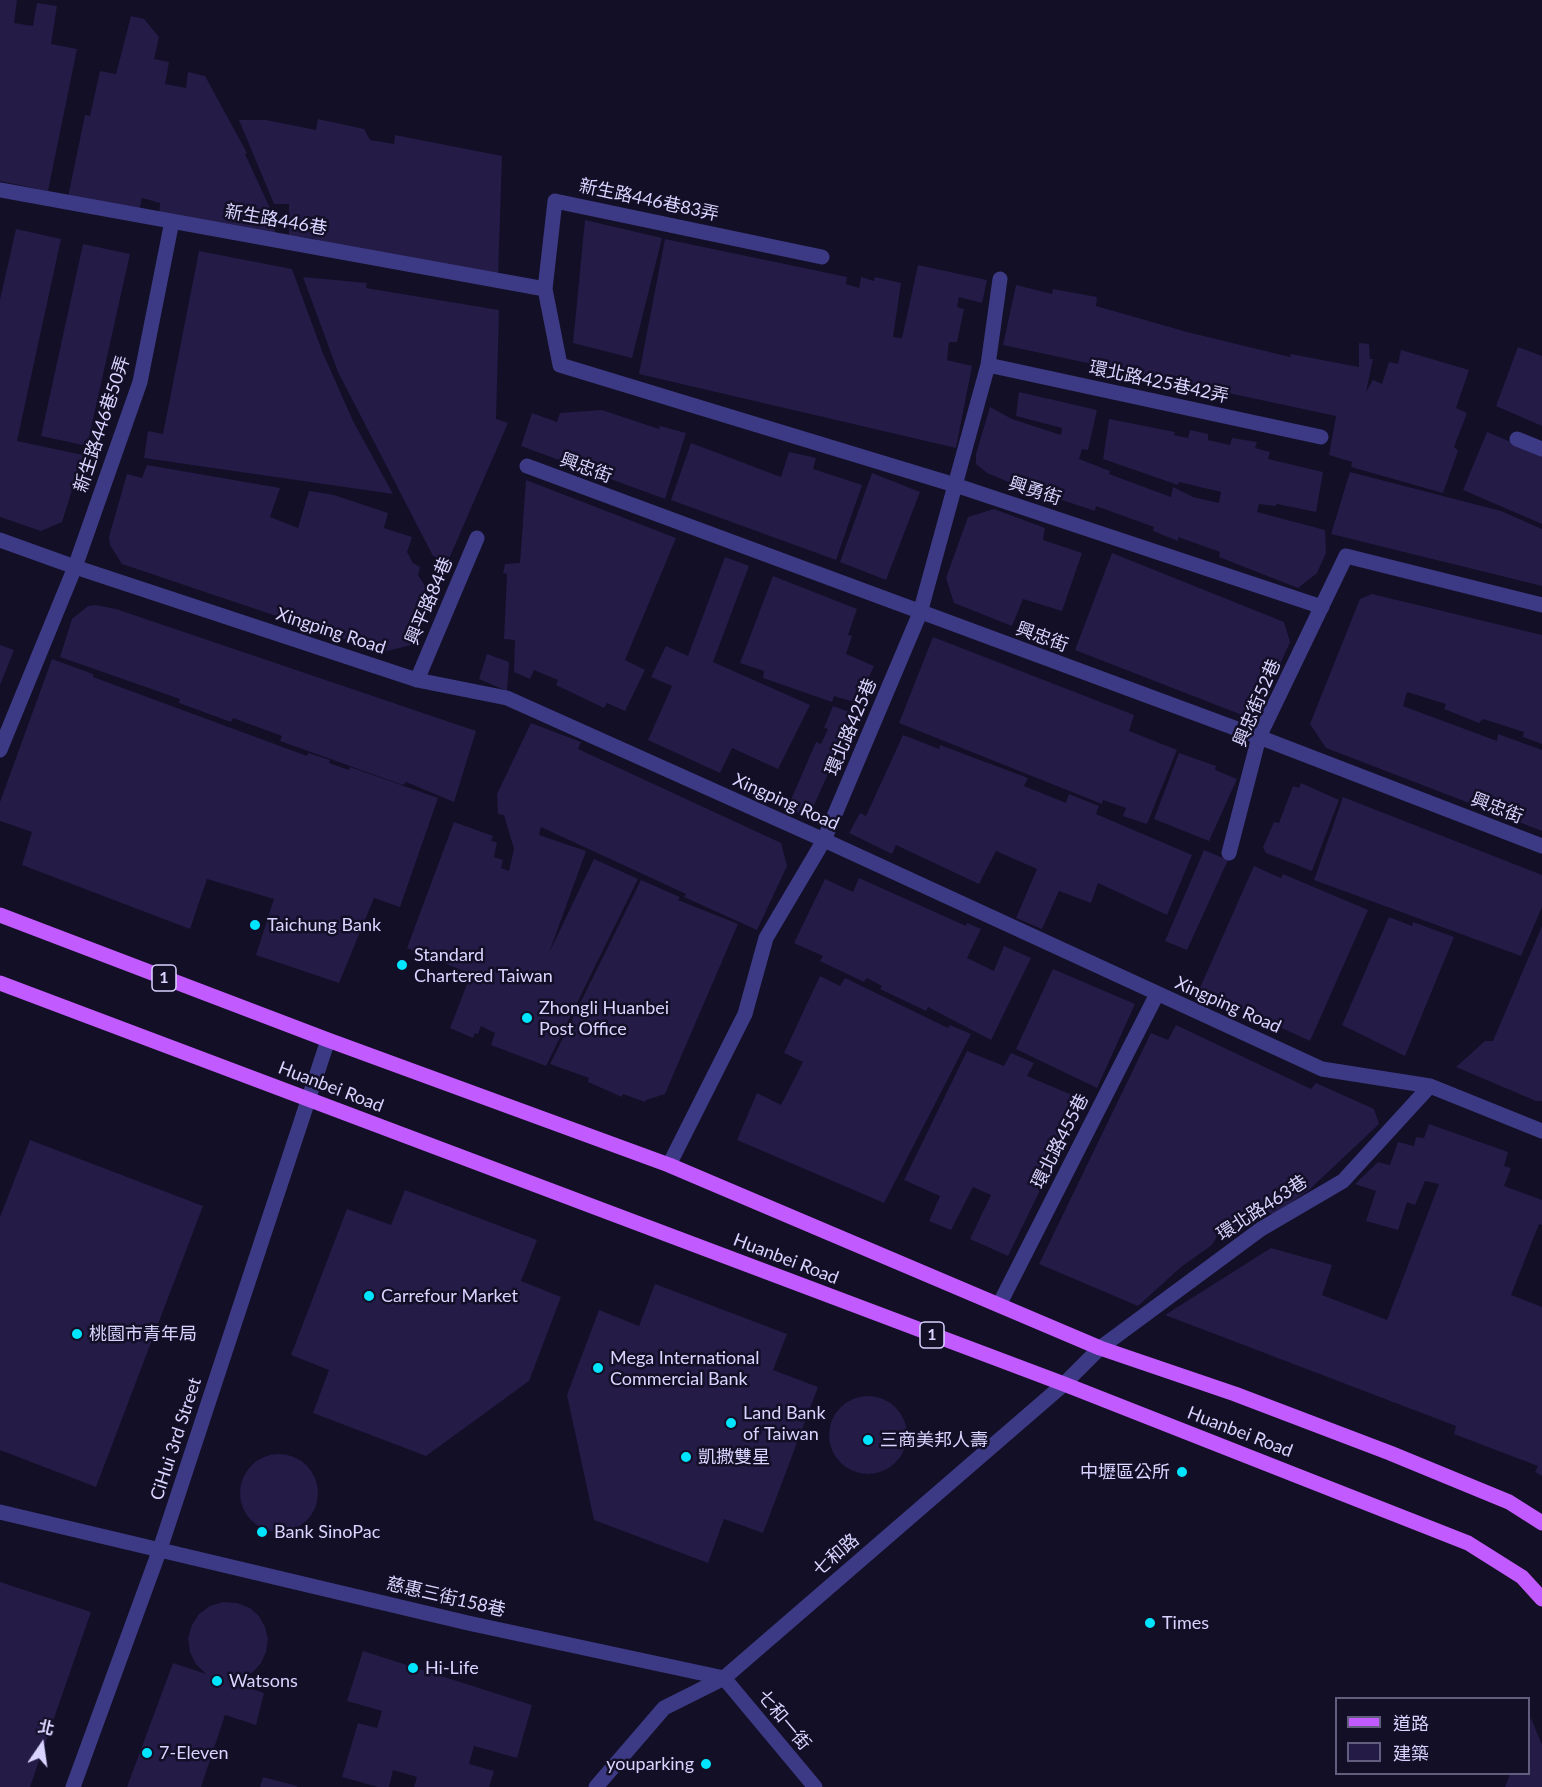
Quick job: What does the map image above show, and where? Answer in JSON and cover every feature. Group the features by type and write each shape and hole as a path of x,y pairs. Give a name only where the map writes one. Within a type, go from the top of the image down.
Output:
{"main road":[{"name":"Huanbei Road","path":"0,915 328,1040 669,1165 1100,1348 1235,1394 1390,1453 1509,1502 1542,1523"},
{"name":"Huanbei Road","path":"0,983 1064,1384 1468,1543 1522,1577 1542,1599"}],"street":[{"name":"新生路446巷","path":"0,190 545,289"},
{"name":"新生路446巷83弄","path":"545,289 555,201 822,257"},
{"name":"新生路446巷50弄","path":"0,750 75,567 140,382 171,221"},
{"name":"環北路425巷","path":"669,1165 745,1014 766,938 824,840 920,613 988,365 1000,279"},
{"name":"興勇街","path":"545,289 560,365 955,485 1322,608"},
{"name":"環北路425巷42弄","path":"988,365 1321,437"},
{"path":"1517,439 1542,449"},
{"name":"興忠街","path":"527,466 1259,737 1542,846"},
{"name":"興平路84巷","path":"417,680 477,537"},
{"name":"Xingping Road","path":"0,540 417,680 507,698 824,840 1322,1069 1430,1086 1542,1131"},
{"path":"1322,608 1346,556 1542,605"},
{"name":"興忠街52巷","path":"1229,853 1259,737 1322,608"},
{"name":"環北路455巷","path":"999,1305 1157,994"},
{"name":"CiHui 3rd Street","path":"73,1787 160,1548 328,1040"},
{"name":"環北路463巷","path":"1100,1348 1261,1229 1343,1181 1430,1086"},
{"name":"七和路","path":"596,1787 664,1708 724,1678 1064,1384 1100,1348"},
{"name":"慈惠三街158巷","path":"0,1512 160,1548 468,1623 724,1678"},
{"name":"七和一街","path":"724,1678 815,1787"}],"building":[{"path":"0,0 17,0 14,23 33,26 37,3 57,6 51,44 77,49 48,191 0,181"},
{"path":"131,16 144,19 159,37 154,59 169,62 165,84 186,88 188,72 205,76 247,153 245,154 276,221 274,238 159,216 160,203 142,198 139,211 68,197 85,115 90,116 100,71 116,74"},
{"path":"318,119 364,129 370,140 394,144 395,135 502,156 498,278 315,246 316,239 289,235 289,204 274,204 239,120 266,120 316,130"},
{"path":"585,220 662,238 632,358 573,343"},
{"path":"16,229 61,239 17,441 83,455 62,522 41,531 0,517 0,300"},
{"path":"665,239 847,277 846,284 859,288 861,277 874,281 875,277 901,283 893,337 902,338 918,265 987,280 982,303 959,297 957,307 964,309 957,342 949,342 947,360 972,366 956,448 639,374"},
{"path":"83,244 130,254 87,446 41,436"},
{"path":"199,251 292,269 322,351 353,421 393,494 144,458 148,431 163,434"},
{"path":"303,277 367,283 366,288 499,310 496,419 508,423 448,561 433,556 338,372"},
{"path":"1016,285 1052,294 1053,289 1097,297 1096,306 1187,332 1290,357 1291,354 1359,367 1359,343 1369,344 1370,359 1373,359 1366,392 1373,380 1382,384 1389,362 1398,364 1401,350 1469,370 1456,408 1467,413 1454,447 1458,451 1443,493 1351,467 1352,462 1329,455 1336,416 1003,345"},
{"path":"1518,347 1542,356 1542,426 1496,406"},
{"path":"1019,392 1097,410 1088,450 1082,449 1079,459 1110,471 1109,474 1171,497 1173,487 1193,497 1219,503 1221,492 1179,482 1178,485 1103,459 1109,419 1175,432 1174,435 1188,438 1190,430 1208,434 1208,440 1230,445 1232,438 1257,442 1255,448 1270,452 1268,459 1323,472 1316,512 1277,504 1275,506 1259,504 1257,512 1325,530 1326,553 1317,573 1298,588 1219,557 1220,552 1178,537 1178,541 1153,531 1154,527 1096,506 1095,511 987,473 976,464 976,454 990,407 1012,419 1061,435 1062,428 1016,416"},
{"path":"602,410 659,429 660,426 686,433 665,499 521,446 532,413 557,422 560,413"},
{"path":"1487,432 1542,455 1542,524 1463,490"},
{"path":"691,443 781,477 789,452 816,458 813,469 862,485 836,560 671,500"},
{"path":"147,465 280,488 270,517 298,528 309,491 334,495 388,513 384,528 412,537 407,552 413,563 420,567 418,575 433,598 411,645 383,652 122,564 110,545 109,537 127,474 142,478"},
{"path":"1350,472 1501,511 1542,529 1542,586 1331,534"},
{"path":"872,473 920,492 886,580 840,562"},
{"path":"526,480 676,538 625,660 645,670 625,711 607,703 604,708 556,685 558,680 534,670 530,679 514,672 515,640 504,639 507,574 503,573 505,564 520,563"},
{"path":"994,509 1045,528 1043,540 1082,553 1062,611 1023,599 1012,626 954,603 946,578 968,517"},
{"path":"1112,553 1284,622 1290,642 1263,702 1242,715 1075,650"},
{"path":"725,557 749,566 713,662 810,705 778,769 732,748 720,773 648,740 672,686 651,677 666,646 688,656"},
{"path":"773,576 857,609 848,635 852,636 846,654 874,666 857,703 834,696 832,702 763,678 764,671 740,663"},
{"path":"1372,594 1542,635 1542,744 1523,737 1524,732 1483,719 1479,723 1444,709 1446,704 1407,692 1403,706 1497,741 1498,734 1542,750 1542,831 1326,748 1310,724 1360,599"},
{"path":"88,606 116,609 476,731 454,802 406,782 403,785 280,741 282,736 233,718 231,722 179,703 180,699 60,657 72,619"},
{"path":"933,637 1134,715 1129,731 1177,750 1147,824 1123,816 1126,808 1103,800 1102,804 899,723"},
{"path":"0,645 14,650 0,685"},
{"path":"487,654 509,662 507,691 479,679"},
{"path":"52,659 93,674 93,677 307,756 308,753 330,760 329,763 349,770 350,767 438,798 400,907 374,898 339,983 256,955 274,899 207,879 190,929 22,865 32,832 0,821 0,802"},
{"path":"833,706 855,714 809,816 787,809 816,742 821,744 828,729 824,728"},
{"path":"531,723 581,742 578,749 781,843 787,866 757,930 684,897 686,894 541,827 539,835 586,851 549,953 594,859 638,879 546,1066 491,1045 495,1033 481,1026 478,1034 475,1033 473,1038 450,1028 471,974 407,948 454,822 493,836 491,841 497,842 494,857 503,860 501,868 509,871 514,849 504,815 498,814 497,794"},
{"path":"903,735 939,749 940,745 1028,778 1024,786 1066,803 1069,794 1099,806 1096,814 1192,855 1167,915 1098,883 1091,903 1059,891 1042,929 1016,918 1037,869 996,851 979,884 896,845 892,854 849,833 860,813 866,816"},
{"path":"1179,753 1216,766 1215,770 1237,779 1209,841 1154,819"},
{"path":"1301,783 1339,800 1312,871 1266,853 1263,847 1274,822 1279,823 1293,786 1299,788"},
{"path":"1343,797 1542,875 1542,907 1521,956 1314,880"},
{"path":"1204,850 1228,860 1187,950 1165,941"},
{"path":"1254,866 1281,878 1283,874 1368,910 1310,1041 1199,990"},
{"path":"859,878 966,926 967,923 981,929 967,958 994,971 1004,946 1031,958 991,1040 928,1007 926,1011 880,989 882,986 867,978 864,982 820,961 823,956 794,943 825,879 853,892"},
{"path":"641,880 680,897 678,900 738,924 665,1094 645,1102 623,1094 622,1097 588,1082 589,1078 550,1064"},
{"path":"1389,917 1412,926 1413,922 1454,937 1405,1056 1342,1025"},
{"path":"1542,926 1542,1101 1536,1101 1456,1067 1485,1041 1493,1041"},
{"path":"1053,969 1135,1004 1097,1088 1016,1049"},
{"path":"820,976 840,986 845,978 948,1028 950,1025 971,1034 884,1203 737,1140 757,1093 781,1105 803,1062 784,1053"},
{"path":"1176,1025 1311,1089 1316,1083 1374,1109 1379,1124 1309,1190 1273,1215 1264,1209 1245,1227 1238,1223 1229,1236 1220,1231 1212,1245 1181,1267 1138,1306 1039,1264 1151,1033 1168,1040"},
{"path":"967,1051 1004,1066 1011,1053 1034,1063 1027,1076 1084,1100 1008,1256 970,1239 991,1195 973,1187 951,1230 929,1221 940,1196 904,1180"},
{"path":"1429,1124 1508,1152 1504,1166 1511,1168 1504,1186 1542,1200 1542,1225 1539,1224 1511,1295 1542,1307 1542,1476 1535,1472 1538,1466 1454,1434 1456,1426 1165,1315 1271,1248 1332,1265 1322,1295 1387,1320 1439,1184 1425,1181 1415,1205 1407,1202 1398,1230 1366,1221 1376,1191 1355,1184 1378,1162 1390,1165 1398,1142 1414,1146 1416,1137 1424,1138"},
{"name":"桃園市青年局","path":"30,1140 203,1206 96,1487 0,1450 0,1217"},
{"path":"405,1190 537,1240 521,1281 561,1297 529,1381 426,1456 313,1413 329,1370 291,1355 347,1209 391,1225"},
{"name":"凱撒雙星","path":"655,1284 787,1334 773,1370 818,1387 763,1533 724,1519 708,1563 594,1520 567,1395 599,1310 639,1326"},
{"name":"三商美邦人壽","path":"860,1396 876,1396 890,1402 901,1413 907,1427 907,1443 901,1457 890,1468 876,1474 860,1474 846,1468 835,1457 829,1443 829,1427 835,1413 846,1402"},
{"path":"271,1454 287,1454 301,1460 312,1471 318,1485 318,1501 312,1515 301,1526 287,1532 271,1532 257,1526 246,1515 240,1501 240,1485 246,1471 257,1460"},
{"path":"0,1582 91,1612 30,1787 0,1787"},
{"path":"223,1602 237,1603 250,1608 259,1616 265,1627 268,1639 261,1663 253,1672 230,1681 264,1693 256,1725 225,1715 201,1787 127,1787 173,1663 206,1674 196,1664 190,1652 188,1638 199,1614 210,1606"},
{"path":"363,1651 532,1705 517,1758 474,1746 469,1764 494,1771 489,1787 414,1787 417,1777 393,1770 389,1787 378,1787 342,1777 358,1723 377,1728 382,1711 347,1701"},
{"path":"1531,1718 1542,1745 1542,1787 1505,1787 1510,1775 1530,1775"},
{"path":"263,1777 297,1786 297,1787 260,1787"}],"place":[{"name":"Taichung Bank","path":"255,925"},
{"name":"Standard Chartered Taiwan","path":"402,965"},
{"name":"Zhongli Huanbei Post Office","path":"527,1018"},
{"name":"Carrefour Market","path":"369,1296"},
{"name":"桃園市青年局","path":"77,1334"},
{"name":"Mega International Commercial Bank","path":"598,1368"},
{"name":"Land Bank of Taiwan","path":"731,1423"},
{"name":"三商美邦人壽","path":"868,1440"},
{"name":"凱撒雙星","path":"686,1457"},
{"name":"中壢區公所","path":"1182,1472"},
{"name":"Bank SinoPac","path":"262,1532"},
{"name":"Times","path":"1150,1623"},
{"name":"Hi-Life","path":"413,1668"},
{"name":"Watsons","path":"217,1681"},
{"name":"7-Eleven","path":"147,1753"},
{"name":"youparking","path":"706,1764"}]}
